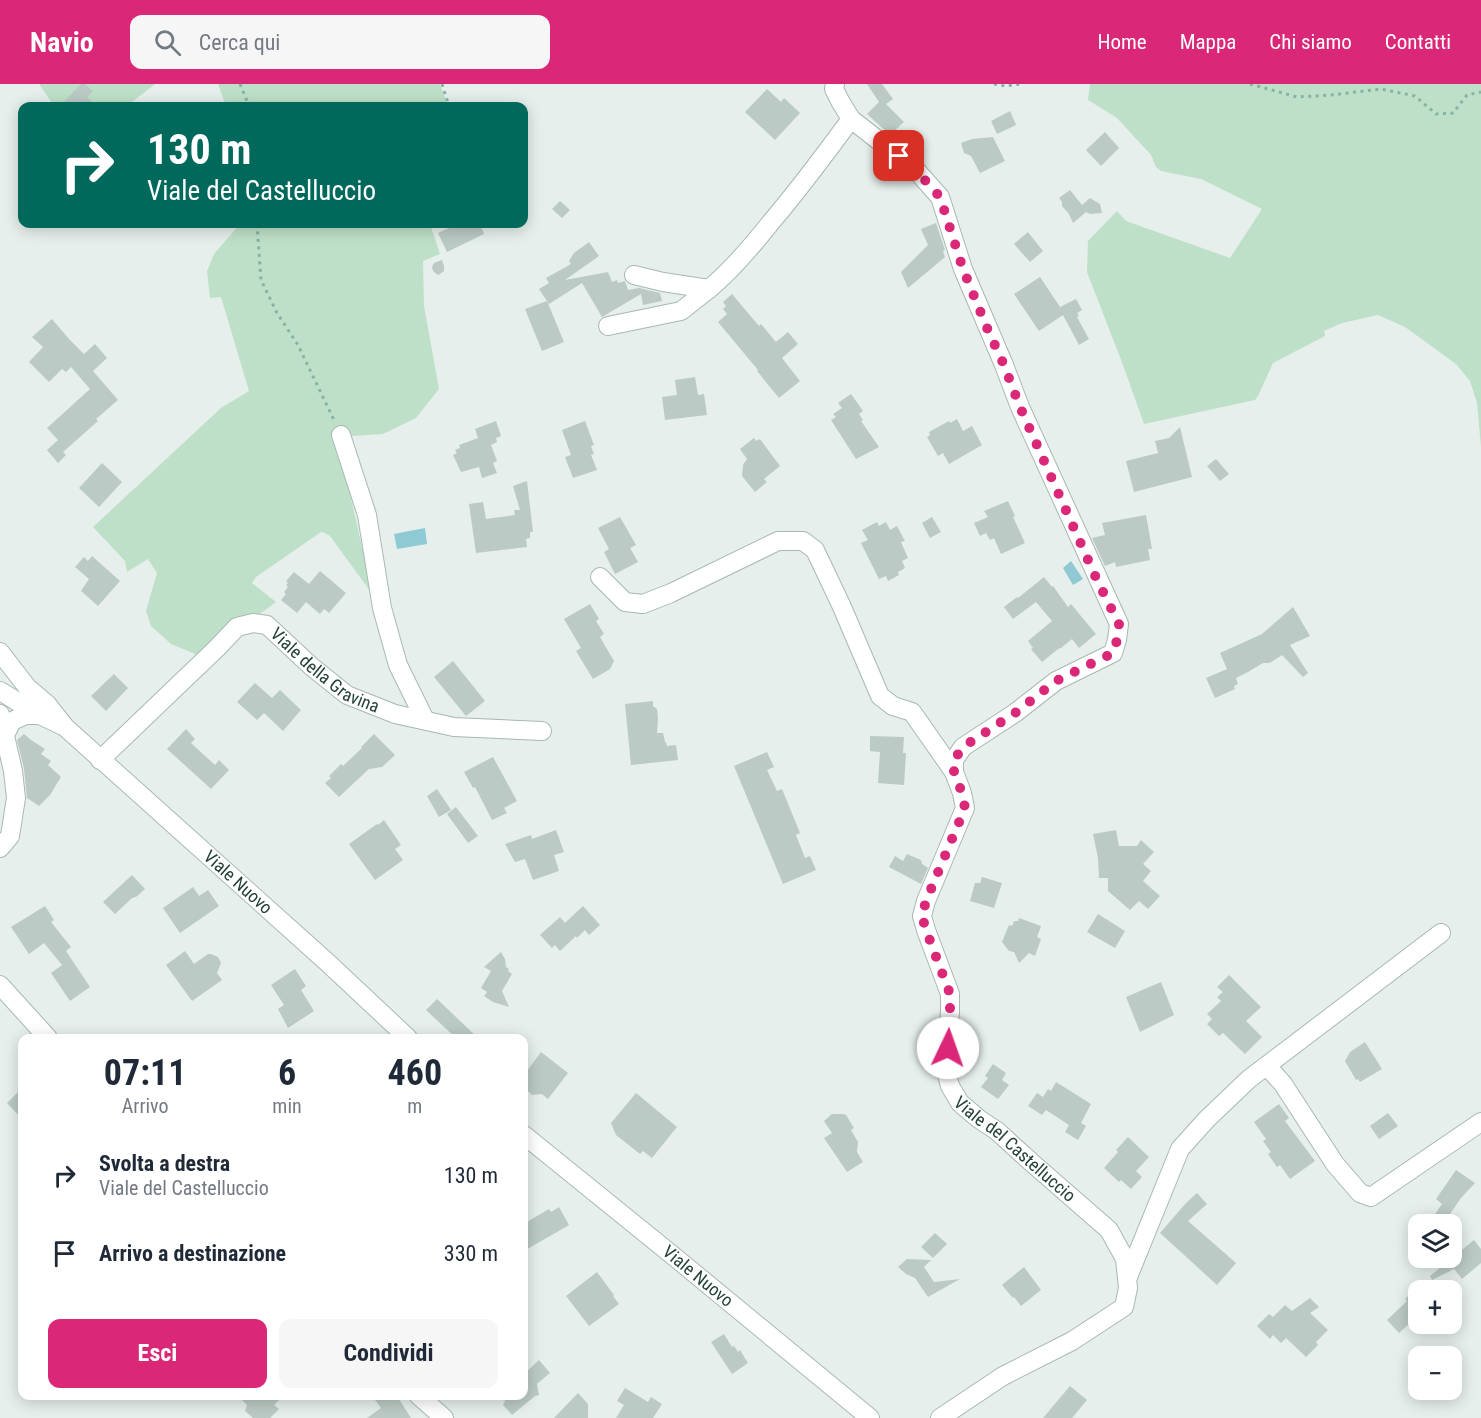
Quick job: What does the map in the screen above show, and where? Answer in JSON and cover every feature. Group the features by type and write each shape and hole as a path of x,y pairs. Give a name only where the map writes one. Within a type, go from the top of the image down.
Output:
{"street":[{"path":"835,84 834,89 851,119 915,169 940,197 963,269 1020,407 1119,624 1113,653 1056,681 1015,713 963,747 954,760 954,772"},
{"path":"608,326 681,311 724,277 802,184 851,119"},
{"path":"634,275 709,289"},
{"name":"Viale della Gravina","path":"341,435 367,515 382,608 398,665 425,720"},
{"name":"Viale del Castelluccio","path":"600,577 625,602 643,604 778,541 803,541 815,550 842,606 880,696 893,706 912,712 954,772 965,808 926,901 922,916 950,994 946,1070 950,1086 960,1103 997,1131 1109,1230 1125,1259 1128,1288 1124,1307 1072,1341 1003,1376 940,1418"},
{"name":"Viale della Gravina","path":"100,760 237,627 253,623 267,625 346,695 395,714 454,727 542,731"},
{"name":"Viale Nuovo","path":"0,652 27,687 47,704 65,728 328,963 404,1034"},
{"path":"0,686 10,684 27,687"},
{"name":"Viale Nuovo","path":"0,691 65,728"},
{"path":"0,714 13,771 16,798 9,836 0,848"},
{"path":"5,735 12,721 26,715 40,715"},
{"path":"1127,1278 1180,1149 1207,1119 1249,1079 1441,933"},
{"path":"0,985 44,1034"},
{"path":"1266,1066 1283,1084 1335,1164 1360,1193 1371,1197 1481,1122"},
{"name":"Viale Nuovo","path":"528,1138 870,1418"},
{"path":"424,1400 444,1418"}],"path":[{"path":"240,84 247,102"},
{"path":"442,84 448,102"},
{"path":"994,84 1005,86 1021,84"},
{"path":"1250,84 1297,97 1381,89 1415,96 1436,114 1453,112 1467,95 1481,92"},
{"path":"257,228 261,280 277,313 298,345 341,435"}],"green space":[{"path":"39,84 155,84 132,102 51,102"},
{"path":"218,84 440,84 447,102 225,102"},
{"path":"1090,84 1481,84 1481,447 1477,403 1470,381 1456,364 1405,327 1378,315 1342,323 1324,331 1325,336 1273,363 1255,400 1144,424 1087,272 1088,241 1117,211 1126,221 1230,258 1262,209 1201,179 1161,171 1156,167 1151,155 1117,118 1088,100"},
{"path":"237,228 431,228 440,254 423,261 424,306 439,389 416,418 383,434 337,437 373,595 330,536 321,532 256,577 252,583 276,602 202,657 171,644 151,626 146,611 157,573 148,559 127,572 125,561 93,527 221,408 249,391 221,297 210,298 207,271 214,254"}],"water":[{"path":"425,528 427,544 397,549 394,534"},
{"path":"1071,561 1083,579 1073,585 1063,568"}],"building":[{"path":"81,84 85,84 93,91 87,97 93,102 64,102"},
{"path":"867,84 882,84 893,99 886,104 904,122 890,135 867,114 879,102"},
{"path":"767,89 781,102 784,98 800,113 775,140 745,112"},
{"path":"1010,111 1016,125 997,134 991,121"},
{"path":"1105,132 1119,148 1101,166 1086,150"},
{"path":"993,137 1005,161 980,173 971,156 964,153 961,143 972,139"},
{"path":"1070,190 1082,205 1090,198 1100,204 1102,213 1086,212 1073,223 1059,198"},
{"path":"560,201 570,210 562,218 552,209"},
{"path":"936,223 945,257 908,288 901,272 928,245 921,229"},
{"path":"449,228 482,228 484,234 447,252 438,233"},
{"path":"1028,232 1043,251 1030,262 1014,244"},
{"path":"589,242 599,256 565,280 608,272 612,282 625,281 628,290 639,288 660,293 662,301 643,305 641,294 602,317 582,283 549,304 539,289 549,283 546,278 571,264 569,261 574,253"},
{"path":"442,260 444,271 438,275 432,267 434,263"},
{"path":"1040,277 1060,307 1076,299 1082,310 1077,313 1079,316 1077,317 1089,339 1079,345 1063,315 1039,331 1014,294"},
{"path":"732,294 776,342 788,332 798,344 782,358 800,381 779,398 718,322 727,314 723,309 726,306 723,302"},
{"path":"547,301 564,342 542,351 525,309"},
{"path":"52,319 84,354 95,344 107,358 93,371 118,400 63,452 66,455 58,463 47,450 58,440 47,428 90,389 71,367 66,372 62,369 49,382 29,362 43,347 32,337"},
{"path":"695,377 698,395 704,394 707,415 665,420 662,397 677,395 675,380"},
{"path":"851,394 863,411 859,414 863,420 861,421 879,447 856,459 831,420 836,417 833,414 842,408 838,403"},
{"path":"957,419 963,431 972,426 982,445 949,464 943,453 938,456 927,437 930,435 929,432"},
{"path":"496,421 501,436 496,438 497,442 491,445 497,461 493,463 497,473 482,478 479,467 461,472 453,455 457,453 455,450 460,448 459,445 478,438 475,429"},
{"path":"585,421 594,445 591,446 594,454 591,455 597,470 573,478 565,457 571,455 562,430"},
{"path":"1180,427 1192,477 1134,492 1126,461 1158,453 1155,441 1169,438"},
{"path":"754,438 756,441 760,439 780,466 764,479 767,482 755,492 742,476 743,465 747,459 740,449"},
{"path":"1216,459 1229,474 1220,481 1207,466"},
{"path":"102,463 122,482 99,507 79,488"},
{"path":"527,481 533,532 530,532 530,538 526,539 527,547 476,553 469,504 483,502 486,519 515,515 514,510 520,510 513,486"},
{"path":"1008,501 1025,543 1001,554 994,538 990,540 986,533 980,536 974,523 988,517 984,511"},
{"path":"1146,515 1152,549 1148,549 1150,560 1116,567 1115,562 1105,566 1092,538 1105,535 1102,523"},
{"path":"620,517 636,545 630,548 638,562 615,574 604,552 609,549 598,528"},
{"path":"932,517 941,532 930,538 922,523"},
{"path":"877,522 879,526 886,522 890,530 897,526 905,541 901,542 908,558 902,561 905,568 898,572 899,575 888,581 886,576 879,579 861,543 868,540 862,530"},
{"path":"92,556 120,581 98,606 81,591 89,579 75,567 84,557 88,561"},
{"path":"320,571 346,593 329,613 324,609 320,614 306,602 297,613 281,600 288,587 286,581 294,572 309,584"},
{"path":"1044,577 1068,607 1071,604 1096,634 1079,648 1072,639 1042,662 1031,649 1033,648 1028,641 1052,621 1036,602 1013,619 1004,607"},
{"path":"590,604 599,619 596,621 604,634 600,637 614,661 610,669 593,679 576,651 581,648 564,619"},
{"path":"1293,607 1310,636 1290,645 1308,673 1303,677 1282,655 1236,678 1238,684 1234,686 1235,689 1215,698 1206,678 1227,669 1220,653 1262,634"},
{"path":"453,661 485,701 466,716 434,677"},
{"path":"114,674 128,688 106,711 91,696"},
{"path":"255,683 272,698 280,690 301,710 283,731 264,713 257,720 237,702"},
{"path":"653,701 653,706 657,709 657,733 663,733 667,746 676,745 678,760 631,765 625,704"},
{"path":"186,729 195,739 191,743 215,765 219,760 229,770 211,789 167,749"},
{"path":"24,734 45,749 41,754 51,761 48,765 61,777 50,795 39,806 27,798 24,769 17,740"},
{"path":"374,734 395,755 382,767 369,769 339,797 325,783 341,764 343,766"},
{"path":"870,736 904,737 903,753 906,753 904,785 878,783 880,752 870,751"},
{"path":"767,752 774,767 767,770 777,791 782,789 800,833 796,835 805,858 810,856 816,870 783,884 734,766"},
{"path":"493,757 517,801 504,808 507,813 492,820 475,787 473,788 464,772"},
{"path":"437,789 451,810 439,817 427,796"},
{"path":"456,807 478,836 468,843 447,814"},
{"path":"384,820 401,845 395,849 403,860 375,880 349,844"},
{"path":"556,830 564,852 554,855 559,871 533,880 525,859 515,862 505,844 531,835 532,839"},
{"path":"1116,830 1119,846 1137,846 1141,840 1154,852 1143,864 1151,871 1143,881 1160,896 1148,909 1139,901 1130,910 1108,891 1108,878 1099,878 1093,834"},
{"path":"907,854 921,860 922,864 928,868 921,884 889,867 895,856 903,861"},
{"path":"132,875 145,889 115,914 103,902"},
{"path":"982,877 1002,883 994,908 970,901 975,883 980,883"},
{"path":"193,887 199,896 208,890 219,906 180,933 163,908"},
{"path":"45,906 54,920 51,922 71,947 66,951 90,987 70,1001 51,973 62,965 44,943 29,954 11,927"},
{"path":"583,906 600,925 589,935 585,930 560,951 555,945 552,948 540,935 560,917 565,923"},
{"path":"1098,914 1125,931 1115,948 1087,932"},
{"path":"1019,918 1041,926 1037,937 1041,939 1035,956 1029,953 1019,963 1014,952 1009,951 1002,942 1009,925 1012,926"},
{"path":"185,951 194,964 208,954 218,957 221,963 217,973 222,980 192,1001 166,965"},
{"path":"501,952 508,971 512,974 502,991 509,1007 493,1002 484,996 487,992 481,988 491,971 484,967"},
{"path":"295,969 306,986 301,990 314,1011 288,1028 278,1009 284,1005 271,985"},
{"path":"1229,975 1261,1007 1246,1021 1262,1037 1245,1054 1223,1033 1219,1036 1207,1024 1212,1019 1207,1014 1221,1001 1217,997 1223,992 1217,987"},
{"path":"1161,982 1174,1015 1140,1032 1126,997"},
{"path":"437,999 474,1034 452,1034 426,1010"},
{"path":"1365,1042 1382,1069 1360,1082 1356,1080 1345,1061 1350,1052"},
{"path":"541,1052 568,1073 548,1099 542,1094 532,1095 528,1091 528,1070"},
{"path":"993,1064 1006,1073 1002,1080 1009,1085 998,1099 981,1087 988,1078 985,1076"},
{"path":"1056,1082 1091,1104 1081,1123 1086,1126 1078,1140 1065,1132 1069,1125 1046,1110 1042,1115 1028,1106 1037,1093 1043,1097 1048,1089 1051,1091"},
{"path":"18,1092 18,1115 7,1103"},
{"path":"636,1093 677,1127 652,1158 643,1151 640,1154 616,1135 611,1123"},
{"path":"1279,1104 1289,1118 1285,1121 1315,1161 1290,1179 1280,1165 1277,1167 1268,1154 1271,1152 1263,1141 1266,1139 1254,1122"},
{"path":"1388,1113 1398,1126 1379,1139 1370,1126"},
{"path":"832,1114 846,1115 854,1128 851,1130 858,1142 857,1152 863,1162 847,1172 824,1138 832,1133 824,1121"},
{"path":"1128,1137 1149,1157 1136,1171 1142,1177 1131,1189 1121,1180 1119,1182 1104,1168"},
{"path":"1456,1170 1475,1183 1450,1214 1435,1214 1442,1204 1436,1199"},
{"path":"1197,1193 1207,1204 1188,1221 1236,1263 1217,1285 1160,1233"},
{"path":"559,1207 569,1225 528,1249 528,1221 549,1209 551,1212"},
{"path":"935,1233 947,1244 933,1258 921,1247"},
{"path":"1474,1240 1481,1249 1481,1263 1462,1279 1454,1269 1432,1280 1430,1276 1440,1268 1462,1268 1462,1250"},
{"path":"907,1259 931,1260 924,1267 934,1282 960,1279 928,1297 915,1278 898,1267"},
{"path":"1024,1267 1041,1290 1021,1306 1002,1285"},
{"path":"597,1272 619,1304 589,1326 566,1296"},
{"path":"1408,1296 1408,1325 1399,1333 1387,1320 1407,1301 1405,1299"},
{"path":"1310,1298 1319,1307 1310,1313 1328,1330 1306,1357 1286,1338 1281,1343 1273,1335 1270,1339 1257,1326 1269,1314 1273,1317 1285,1305 1292,1311"},
{"path":"724,1334 732,1347 734,1346 738,1352 740,1350 748,1363 732,1374 711,1342"},
{"path":"539,1360 550,1373 537,1384 539,1395 512,1415 503,1405 505,1400 528,1400 528,1370"},
{"path":"1070,1386 1087,1400 1072,1418 1043,1418"},
{"path":"625,1388 648,1402 651,1397 662,1404 653,1418 616,1418 624,1405 617,1401"},
{"path":"578,1393 588,1404 588,1418 554,1418"},
{"path":"242,1400 279,1400 274,1405 279,1409 270,1418 253,1418 245,1411 247,1405"},
{"path":"375,1400 400,1400 411,1418 367,1418 381,1408"}],"route":[{"path":"899,156 915,169 940,197 963,269 1020,407 1119,624 1113,653 1056,681 1015,713 963,747 954,760 954,772 965,808 926,901 922,916 950,994 948,1048"}]}
